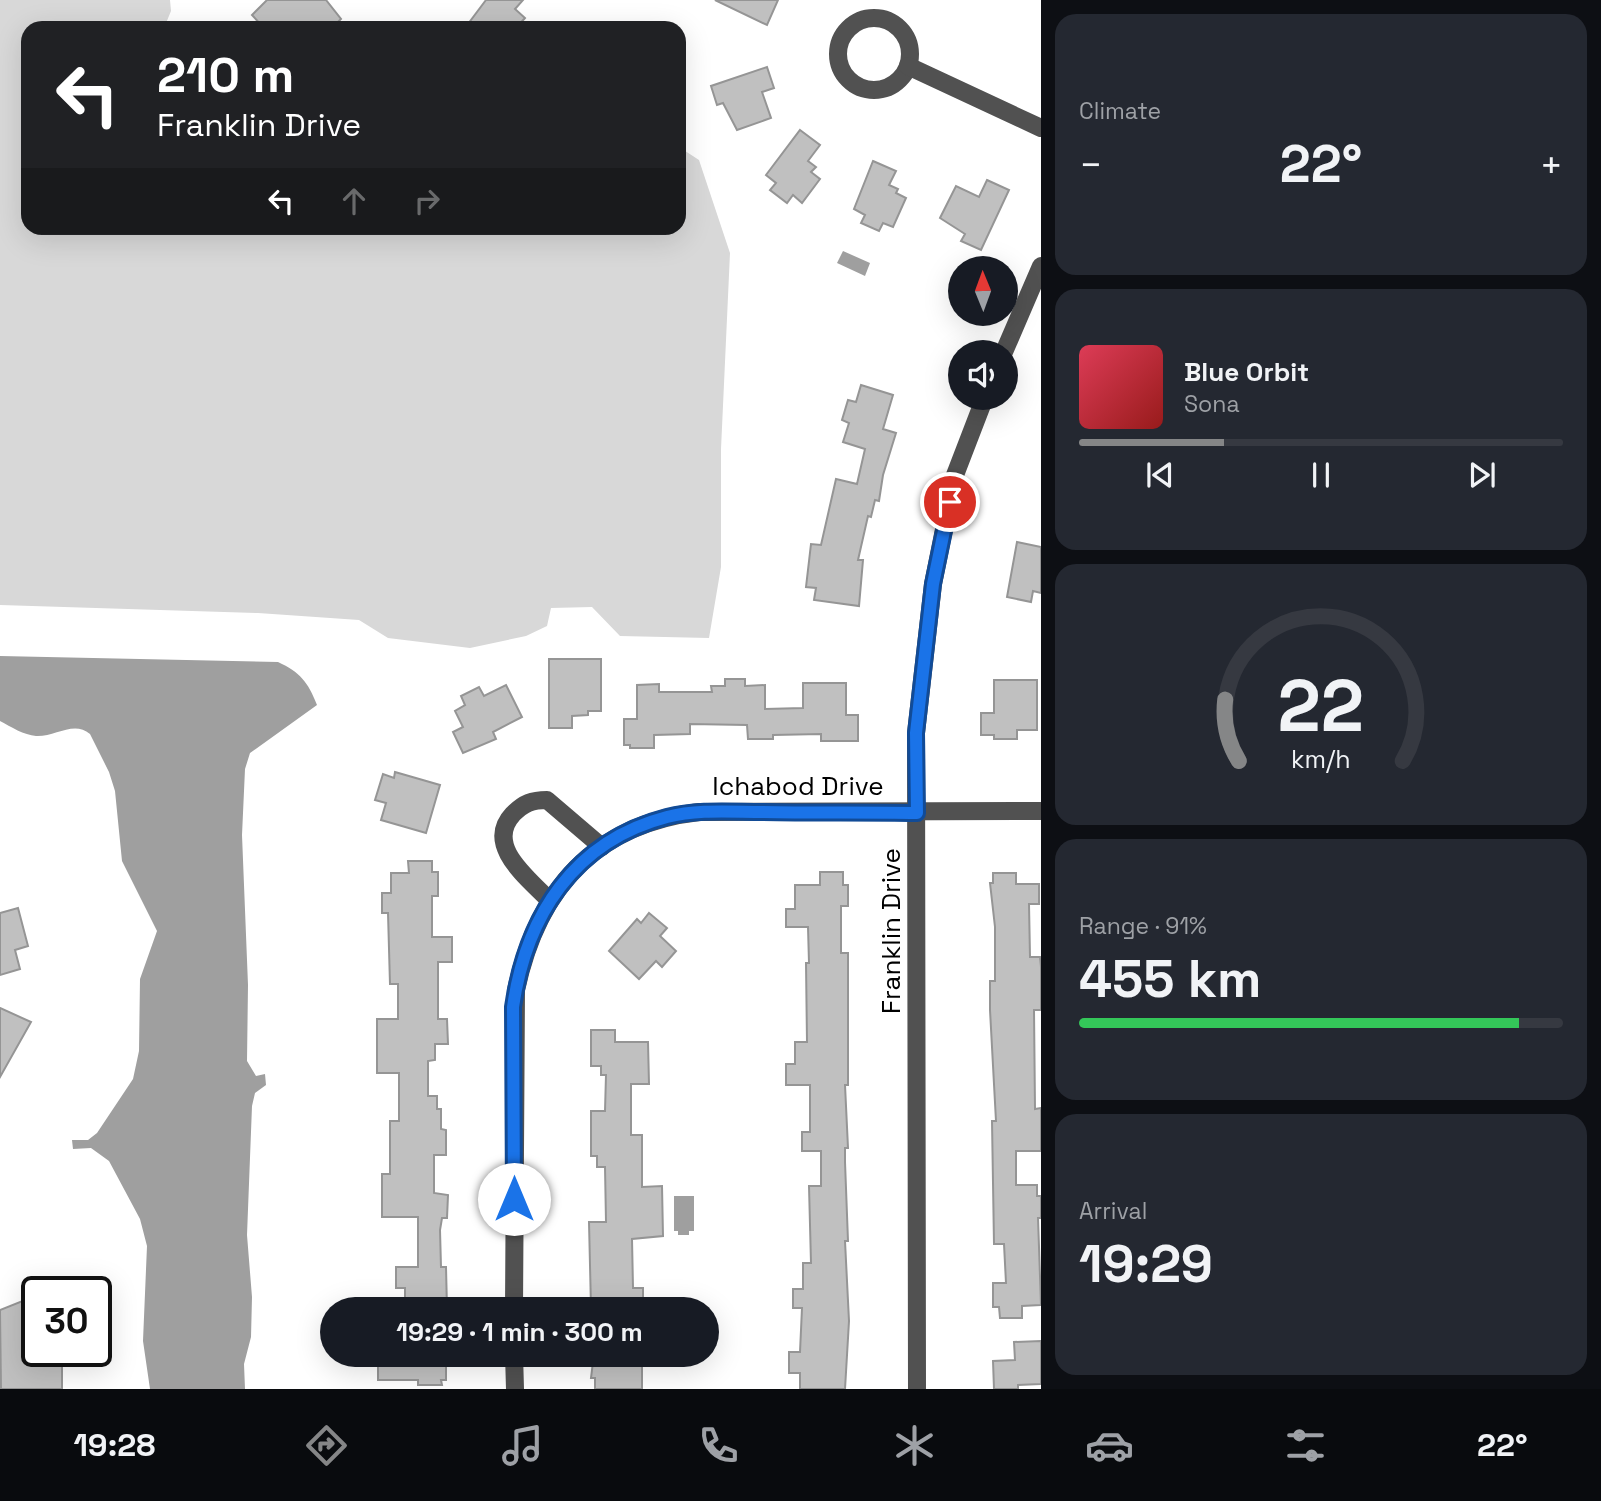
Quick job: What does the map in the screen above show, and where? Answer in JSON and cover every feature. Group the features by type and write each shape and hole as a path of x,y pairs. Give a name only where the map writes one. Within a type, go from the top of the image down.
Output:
{"street":[{"path":"883,18 903,31 910,54 908,66 893,85 870,90 848,80 841,71 837,48 849,27 859,20 883,18"},
{"path":"908,66 1041,128"},
{"path":"1009,340 1041,265"},
{"name":"Franklin Drive","path":"916,1389 916,733 933,584 955,475 980,410"},
{"path":"548,899 505,849 503,831 509,818 522,805 532,800 547,800 602,847"},
{"name":"Ichabod Drive","path":"514,1297 513,1007 526,951 548,899 602,847 649,823 682,814 1041,811"},
{"path":"514,1367 514,1389"}],"shaded area":[{"path":"0,0 170,0 171,11 167,21 21,21 21,235 686,235 686,152 699,160 730,253 721,449 721,567 709,638 620,636 592,607 551,608 547,626 526,636 470,648 388,638 359,620 258,613 0,605"},
{"path":"843,251 870,263 865,276 837,263"},
{"path":"0,656 278,662 302,679 317,705 250,753 245,769 242,835 248,985 247,1061 256,1076 265,1074 266,1085 255,1093 252,1106 247,1235 252,1297 251,1337 244,1364 245,1389 150,1389 143,1341 147,1246 140,1219 109,1161 91,1148 73,1149 72,1140 88,1140 97,1133 133,1079 139,1051 140,979 157,931 122,861 115,791 109,772 90,734 84,730 71,729 36,736 0,721"},
{"path":"674,1196 694,1196 694,1231 689,1231 689,1235 678,1235 678,1231 674,1231"}],"building":[{"path":"267,0 326,0 341,19 258,21 252,15"},
{"path":"486,0 523,0 515,9 525,18 522,21 470,21"},
{"path":"715,0 778,0 767,25"},
{"path":"767,67 774,88 762,92 771,118 737,130 723,103 717,105 711,86"},
{"path":"800,130 820,145 808,161 816,167 811,172 820,179 802,203 793,195 787,203 770,190 776,183 766,175"},
{"path":"873,161 896,171 889,185 898,189 896,193 906,198 893,227 883,223 879,231 861,223 865,215 854,209"},
{"path":"987,180 1009,190 981,250 961,241 965,234 940,218 956,186 979,197"},
{"path":"861,385 893,395 883,429 896,433 883,475 879,501 875,500 871,517 868,516 858,560 863,560 859,606 814,600 816,588 806,587 811,544 821,545 836,479 857,484 865,449 843,442 849,423 842,420 848,400 856,402"},
{"path":"1017,542 1041,547 1041,593 1033,591 1031,602 1007,597"},
{"path":"549,659 601,659 601,711 588,711 588,715 572,716 572,728 549,728"},
{"path":"725,679 745,679 745,686 765,685 765,709 803,708 803,683 846,683 846,715 858,715 858,741 821,741 821,734 773,735 773,739 748,739 747,725 690,724 690,734 654,735 654,748 630,748 630,745 624,745 624,719 637,719 637,685 659,684 659,692 712,692 711,686 725,686"},
{"path":"994,680 1037,680 1037,730 1017,730 1017,739 994,739 994,735 981,735 981,713 994,713"},
{"path":"506,685 522,717 493,732 496,739 463,753 453,732 463,727 455,711 465,705 461,696 479,687 484,696"},
{"path":"395,772 440,785 426,833 381,820 386,803 375,800 383,774 394,778"},
{"path":"408,861 432,861 432,872 438,872 438,896 432,896 432,937 452,937 452,962 438,962 438,1019 447,1019 448,1044 435,1044 435,1060 428,1061 428,1096 437,1096 437,1109 441,1109 441,1129 446,1130 446,1155 434,1155 434,1193 448,1195 447,1218 442,1218 440,1230 441,1267 446,1267 447,1297 405,1297 405,1288 396,1288 396,1267 418,1267 418,1217 382,1217 382,1174 390,1174 390,1121 399,1121 399,1073 377,1073 377,1019 398,1019 398,984 390,984 388,913 382,913 382,893 391,893 391,873 409,873"},
{"path":"820,872 843,872 843,885 848,885 848,906 841,906 841,953 848,953 848,1085 845,1085 848,1148 845,1148 845,1162 848,1241 845,1241 849,1321 845,1389 800,1389 800,1373 789,1373 789,1352 800,1352 802,1308 793,1308 793,1289 803,1289 803,1263 811,1263 809,1186 821,1186 821,1151 802,1151 802,1132 810,1132 810,1085 786,1085 786,1064 795,1064 795,1042 807,1042 806,963 809,963 808,927 786,927 786,909 795,909 795,885 820,885"},
{"path":"993,873 1016,873 1016,884 1039,884 1039,904 1029,904 1030,957 1040,957 1041,967 1041,1010 1034,1010 1035,1109 1041,1108 1041,1151 1016,1151 1016,1185 1037,1185 1037,1196 1041,1196 1041,1218 1038,1218 1041,1305 1022,1306 1022,1318 1000,1318 999,1307 993,1307 993,1283 1006,1283 1004,1244 994,1244 992,1121 996,1121 990,1010 990,981 995,981 995,927 990,883 993,883"},
{"path":"18,908 28,946 15,950 20,969 0,975 0,913"},
{"path":"649,913 667,928 660,936 676,951 662,967 656,961 639,979 609,951 637,919 641,923"},
{"path":"0,1008 31,1022 0,1077"},
{"path":"591,1030 615,1030 615,1042 648,1042 649,1084 631,1084 631,1135 642,1135 642,1187 662,1186 663,1236 632,1239 633,1288 643,1288 643,1297 591,1297 589,1222 606,1222 605,1167 597,1167 597,1156 591,1156 591,1111 605,1111 606,1075 601,1075 601,1066 591,1066"},
{"path":"21,1302 21,1367 62,1367 62,1389 1,1389 0,1310"},
{"path":"1041,1341 1041,1384 1018,1385 1018,1389 994,1389 993,1361 1015,1360 1014,1342"},
{"path":"378,1367 446,1367 446,1380 441,1380 442,1385 418,1385 418,1380 378,1380"},
{"path":"592,1367 642,1367 642,1389 595,1389 595,1378 591,1378"}],"route":[{"path":"514,1199 513,1007 519,975 531,937 548,899 560,884 615,838 649,823 682,814 917,813 916,733 933,584 950,502"}]}
